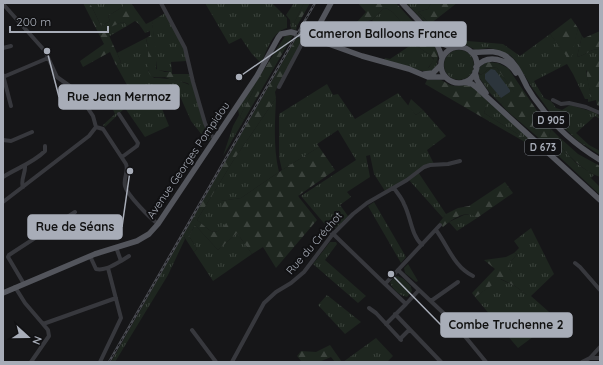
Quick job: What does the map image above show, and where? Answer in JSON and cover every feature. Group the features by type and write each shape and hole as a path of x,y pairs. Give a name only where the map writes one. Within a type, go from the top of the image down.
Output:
{"main road":[{"path":"331,3 309,37 362,56 409,69 430,77 445,77 455,82 464,82 470,78 476,70 475,58 471,52 464,48 453,48 443,44 428,32"},
{"path":"402,3 428,32 439,48 442,58 442,72 445,77"},
{"name":"Avenue Georges Pompidou","path":"3,293 90,256 141,239 151,232 158,224 260,71 278,38 284,33 293,33 309,37"},
{"path":"442,58 448,50 453,48"},
{"name":"D 905","path":"471,52 489,51 504,55 516,66 527,87"},
{"name":"D 905","path":"476,70 481,63 494,59 503,61 511,66 561,131 580,147 600,160"},
{"path":"418,72 431,74 441,65"},
{"name":"D 673","path":"476,70 478,80 494,102"},
{"name":"D 673","path":"464,82 474,85 494,102 600,200"}],"street":[{"path":"161,3 185,48 205,123 209,132 215,139"},
{"path":"3,202 89,136 96,127 95,118 85,102 74,89 57,77 45,51 4,4"},
{"path":"279,87 309,37"},
{"path":"3,48 11,46"},
{"path":"11,106 3,76 48,58"},
{"path":"553,100 561,104 569,103 578,105 600,113"},
{"path":"119,114 138,142 137,146 122,157"},
{"path":"96,127 103,129 127,166 125,182 126,188 137,204 158,224"},
{"path":"4,139 11,141 32,132"},
{"path":"3,177 25,165 45,151 45,146"},
{"name":"Rue du Créchot","path":"232,362 264,303 276,292 291,283 304,272 332,234 353,214 367,203 394,188 424,167 430,165 448,164 460,160"},
{"path":"23,187 22,182 26,169 25,165"},
{"path":"394,188 404,204 412,228 418,241 422,245"},
{"path":"24,284 8,257 9,255 75,212"},
{"path":"385,284 440,225"},
{"path":"326,227 406,304"},
{"path":"436,230 454,261 471,275 465,278"},
{"path":"116,247 120,261"},
{"path":"90,256 96,269 99,270 108,268 129,256"},
{"path":"575,263 600,290"},
{"path":"100,362 121,318 108,268"},
{"path":"398,270 454,323 486,362"},
{"path":"431,301 458,282"},
{"path":"15,287 25,303 48,330 49,336 31,362"},
{"path":"386,324 419,290"},
{"path":"43,324 116,298"},
{"path":"370,308 400,340 409,330"},
{"path":"395,314 441,362"},
{"path":"192,330 216,362"},
{"path":"582,362 590,358 600,347"},
{"path":"590,358 600,358"}],"green space":[{"path":"83,3 90,3 101,26 110,21 108,16 124,6 122,3 131,3 146,24 152,21 156,52 156,69 165,72 172,72 172,74 189,74 193,87 189,87 189,84 185,82 150,75 148,69 146,38 150,36 150,31 145,33 135,21 127,26 122,22 106,29 121,62 116,65 110,52 83,67 80,61 104,44"},
{"path":"90,3 122,3 124,6 108,16 110,21 101,26"},
{"path":"205,3 272,3 287,18 287,28 282,30 274,38 261,63 252,54 241,38 229,44"},
{"path":"294,3 304,3 294,23 297,26 296,30 291,29 290,20 286,15"},
{"path":"304,3 310,3 297,26 294,23"},
{"path":"358,3 396,3 434,45 438,56 434,67 428,69 434,59 417,46 417,38 415,34 398,46 396,44 404,38 400,33 393,39 391,37 405,27 390,10 384,8 372,20 365,22 362,25 357,22 366,12"},
{"path":"406,3 431,3 428,9 418,12 444,39 503,44 520,56 550,34 570,58 578,28 582,36 577,57 593,50 600,49 600,61 597,61 586,71 592,101 588,102 588,99 585,99 567,64 534,81 544,98 551,101 556,108 562,110 570,105 597,113 600,119 595,116 576,133 589,145 600,151 600,155 578,141 556,120 510,55 494,49 488,48 476,50 464,44 451,45 445,43"},
{"path":"431,3 457,3 430,24 418,12 428,9"},
{"path":"384,8 390,10 405,27 387,40 372,20"},
{"path":"165,13 183,47 187,61 171,62 172,72 157,70 152,21"},
{"path":"571,18 578,28 571,59 567,57 550,34"},
{"path":"122,22 127,26 108,37 105,29"},
{"path":"600,31 600,49 593,50 577,57 582,36 584,38"},
{"path":"415,34 417,46 430,55 434,60 428,68 437,62 438,58 438,62 433,70 422,71 384,60 385,58 390,59 411,45 408,38"},
{"path":"293,35 244,120 240,117 252,94 256,82 285,36"},
{"path":"297,37 303,39 275,92 276,98 233,161 197,220 212,232 219,230 227,222 222,215 221,201 241,198 319,147 335,170 298,196 317,220 276,268 263,247 252,254 237,233 218,250 195,225 189,236 197,249 194,252 183,235"},
{"path":"146,38 149,53 148,71 154,78 174,80 193,87 211,138 209,141 206,140 191,121 179,94 156,94 169,126 145,137 125,108 105,127 103,125 115,114 107,97 127,85 116,65 121,62 117,53"},
{"path":"459,50 470,54 474,65 470,76 459,80 448,76 444,65 448,54"},
{"path":"589,60 600,61 600,106 597,105 596,100 592,101 587,73 587,63"},
{"path":"487,62 498,63 508,68 551,129 547,145 501,104 514,92 497,68 491,67 481,75 477,70"},
{"path":"491,67 497,68 515,93 501,104 490,93 478,76"},
{"path":"427,80 441,80 450,85 464,85 474,88 488,101 484,113 529,141 530,145 425,84"},
{"path":"256,82 252,94 240,117 244,120 223,156 233,126 239,115 238,109"},
{"path":"327,84 333,95 338,94 355,119 398,93 416,115 423,110 446,136 427,150 434,164 385,191 374,174 370,155 366,156 370,177 347,192 351,197 340,205 348,216 336,228 328,228 301,196 356,160 338,130 317,144 319,147 282,170 279,157 279,114"},
{"path":"276,98 275,144 279,172 241,198 221,201 228,222 216,232 212,232 197,220 233,161"},
{"path":"411,99 423,110 416,115 408,106"},
{"path":"488,101 546,154 530,145 529,141 484,113"},
{"path":"551,129 559,137 556,142 577,164 594,175 591,178 600,187 600,195 547,145"},
{"path":"559,137 578,154 600,166 600,177 587,171 571,157 556,142"},
{"path":"418,172 446,214 443,218 409,180"},
{"path":"505,182 513,193 477,218 468,214 454,218 443,227 439,223 446,214 458,208 469,206"},
{"path":"374,202 406,257 401,263 368,206"},
{"path":"472,214 477,218 457,231 449,222 464,215"},
{"path":"195,225 218,250 237,233 252,254 213,281 194,252 197,249 189,236"},
{"path":"531,228 554,274 531,296 557,319 518,348 475,297 500,279 515,286 527,295 509,269 509,264 517,254 514,253 519,248 514,241"},
{"path":"183,235 185,239 168,275 115,362 111,362"},
{"path":"330,242 336,242 337,244 325,260 366,296 358,303 313,264"},
{"path":"514,253 517,254 509,264 509,269 529,294 527,295 515,286 501,279 475,297 472,293 495,269 484,260 506,257"},
{"path":"408,264 418,281 416,282 405,273 404,268"},
{"path":"396,276 404,279 410,286 412,291 407,297 399,294 391,285 390,282"},
{"path":"398,279 409,289 405,294 394,285"},
{"path":"327,295 361,322 345,334 318,305"},
{"path":"376,338 393,356 387,362 343,362"},
{"path":"330,345 342,362 335,362 331,357 319,362 302,362 297,356 301,351 316,352"}],"shaded area":[{"path":"491,69 495,70 510,90 510,92 501,98 485,79 485,74"}],"railway":[{"path":"109,362 315,3"}],"place":[{"name":"Rue Jean Mermoz","path":"47,51"},
{"name":"Cameron Balloons France","path":"239,77"},
{"name":"Rue de Séans","path":"130,171"},
{"name":"Combe Truchenne 2","path":"391,274"}]}
